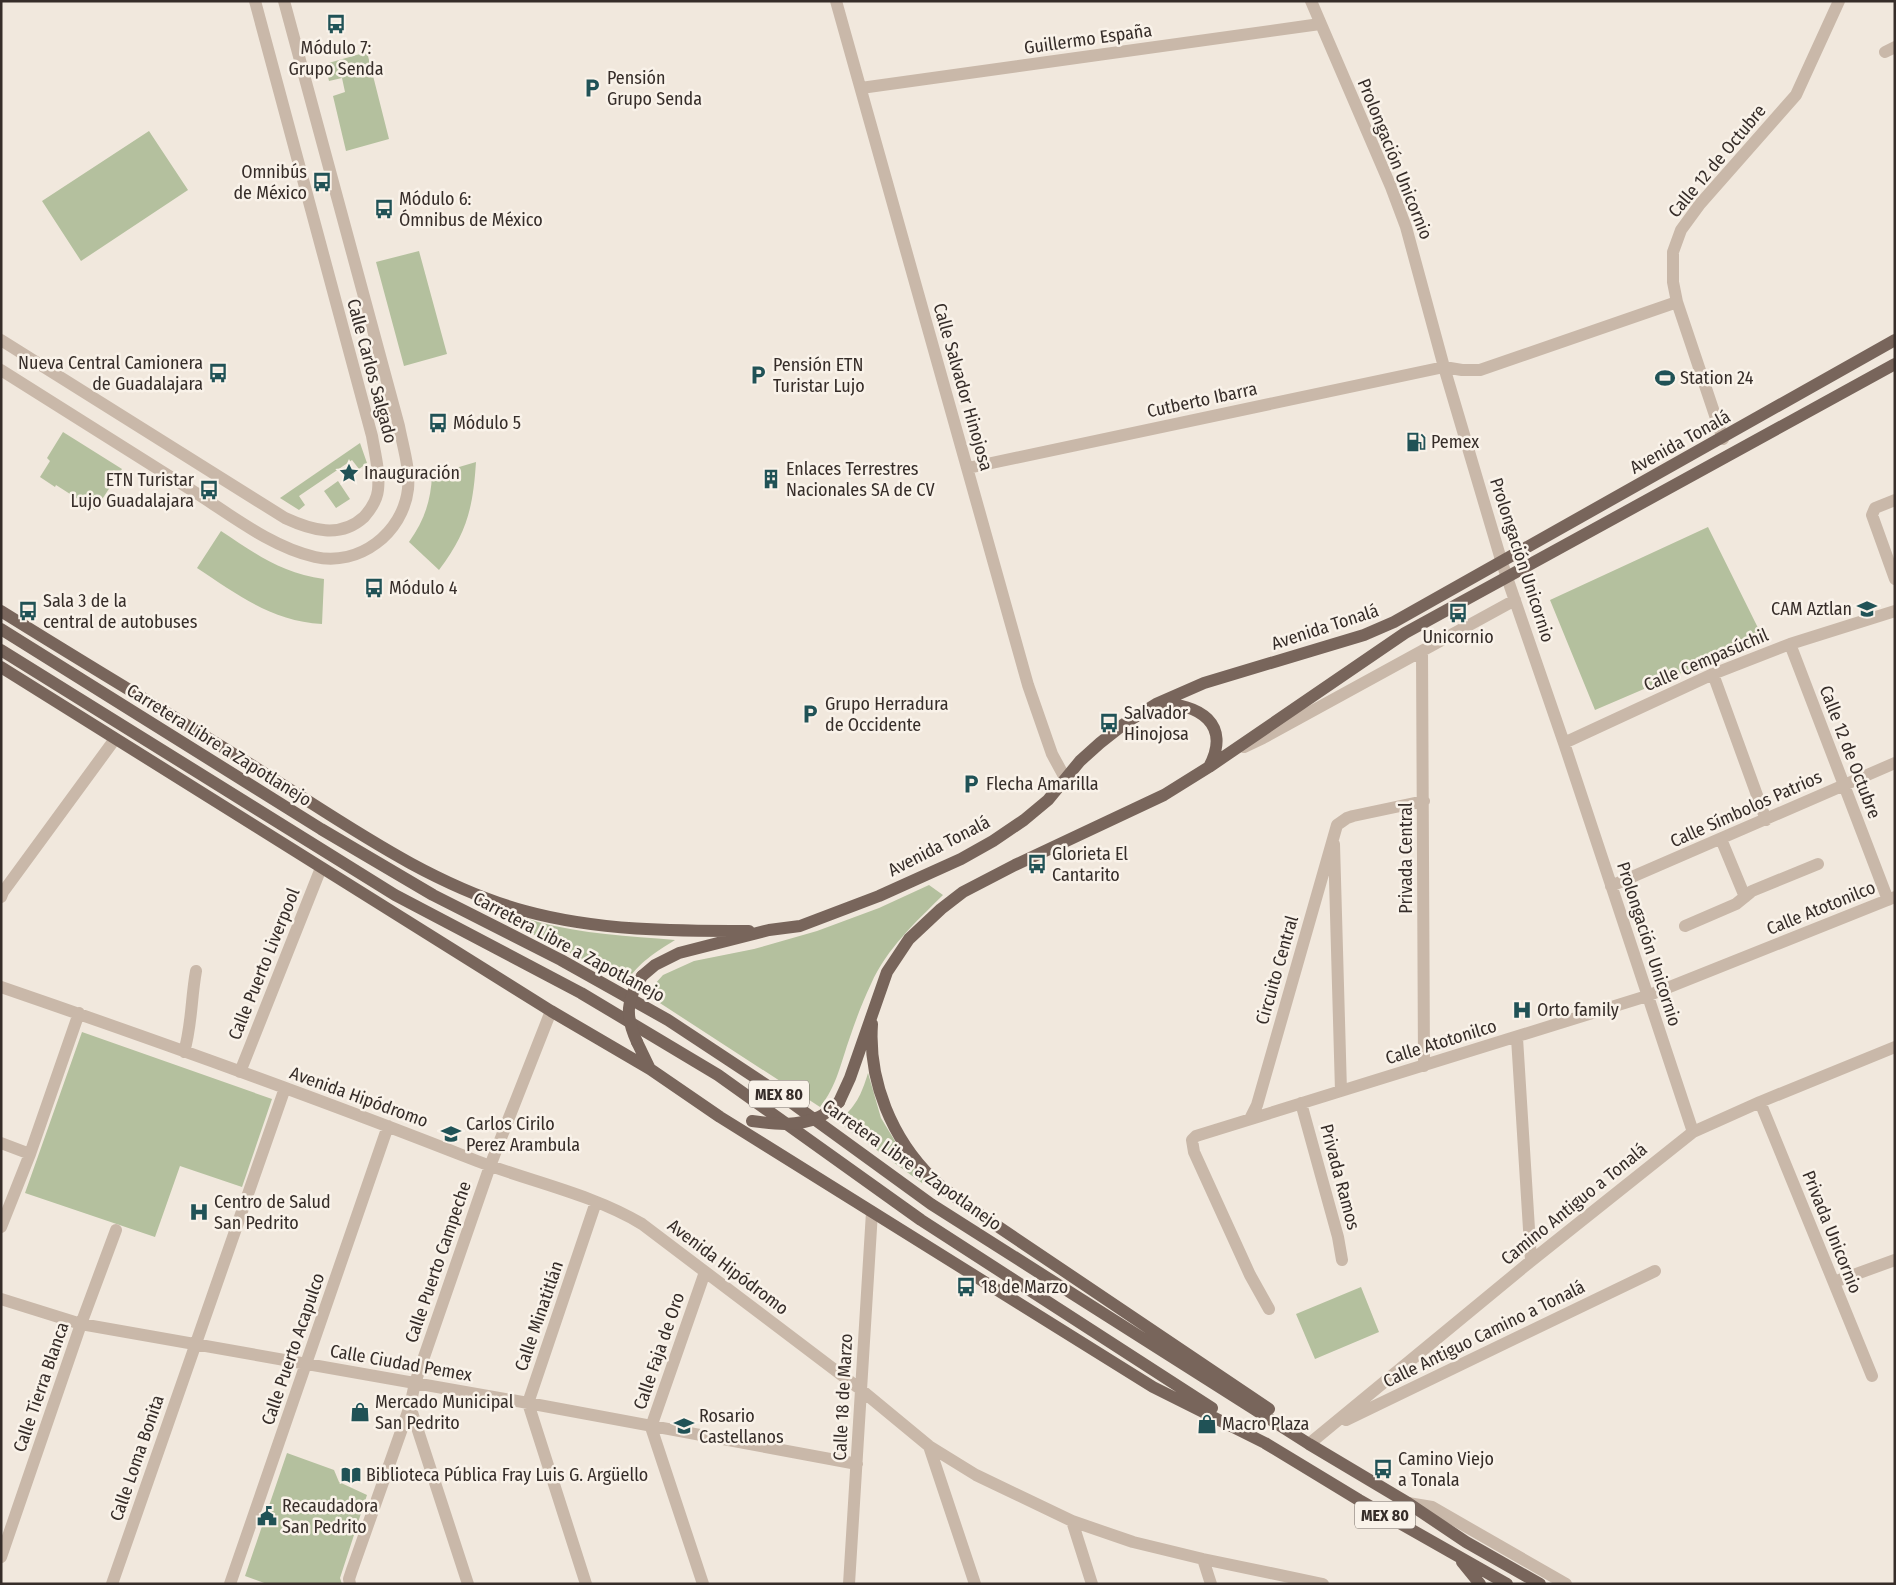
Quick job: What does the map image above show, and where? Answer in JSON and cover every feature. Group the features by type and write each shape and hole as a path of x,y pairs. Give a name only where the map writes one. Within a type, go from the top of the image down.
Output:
{"main road":[{"name":"Avenida Tonalá","path":"769,930 800,926 879,896 961,859 993,841 1024,820 1048,800 1080,761 1100,743 1124,724 1156,704 1204,683 1364,635 1387,625 1502,563 1895,340"},
{"name":"Avenida Tonalá","path":"874,1006 887,972 909,939 941,909 963,892 1015,865 1164,796 1405,633 1895,364"},
{"name":"Carretera Libre a Zapotlanejo","path":"1,611 381,846 459,888 525,911 565,920 623,928 715,931 769,930"},
{"name":"Carretera Libre a Zapotlanejo","path":"1,629 321,829 433,895 561,960 668,1020 774,1090 931,1204 1309,1444 1408,1503 1466,1542 1540,1584"},
{"path":"50,642 118,690 192,749"},
{"name":"Carretera Libre a Zapotlanejo","path":"1,650 395,895 581,993 718,1075 920,1220 1265,1443 1359,1500 1507,1584"},
{"name":"Carretera Libre a Zapotlanejo","path":"1,667 551,1011 650,1069 720,1116 1153,1387 1265,1443"},
{"path":"1156,704 1176,704 1189,707 1201,713 1209,720 1215,730 1218,743 1216,754 1209,767"},
{"path":"650,1069 636,1042 628,1010 629,1000 642,976 655,965 679,953 769,930"},
{"path":"874,1006 873,1057 878,1086 888,1117 907,1150 933,1180 969,1207 1272,1411 1297,1436"},
{"path":"720,1116 781,1124 800,1123 820,1117 838,1102 850,1078 874,1006"},
{"path":"1455,1555 1480,1584"}],"street":[{"name":"Calle Carlos Salgado","path":"1,340 263,506 292,522 317,530 336,530 354,524 371,509 378,491 379,481 372,436 255,1"},
{"path":"1,370 249,526 294,550 318,558 349,556 367,549 378,542 395,524 406,502 408,489 406,464 398,426 284,1"},
{"name":"Calle Salvador Hinojosa","path":"836,1 1028,685 1052,754 1065,778"},
{"name":"Prolongación Unicornio","path":"1310,1 1391,187 1406,227 1444,367 1502,563 1694,1132"},
{"name":"Calle 12 de Octubre","path":"1723,439 1677,302 1673,282 1673,252 1681,230 1700,204 1796,95 1839,1"},
{"name":"Guillermo España","path":"861,88 1320,24"},
{"name":"Cutberto Ibarra","path":"968,468 1444,367 1480,370 1677,302"},
{"path":"1895,500 1879,506 1873,511 1872,519 1895,579"},
{"path":"1224,756 1263,738 1515,600"},
{"name":"Calle Cempasúchil","path":"1564,743 1713,674 1790,644 1895,611"},
{"name":"Calle 12 de Octubre","path":"1790,644 1843,785 1891,898"},
{"name":"Privada Central","path":"1422,651 1424,1066"},
{"path":"1713,674 1766,820"},
{"path":"1,897 115,739"},
{"name":"Calle Símbolos Patrios","path":"1611,886 1895,763"},
{"path":"1341,1091 1334,831 1347,818 1424,801"},
{"name":"Circuito Central","path":"1250,1119 1257,1105 1334,831"},
{"path":"1721,839 1744,897"},
{"path":"1685,926 1736,904 1752,891 1818,864"},
{"name":"Calle Puerto Liverpool","path":"240,1072 321,868"},
{"name":"Calle Atotonilco","path":"1269,1308 1250,1275 1194,1152 1192,1140 1203,1133 1517,1038 1648,996 1891,898"},
{"path":"184,1052 190,1032 192,1017 191,997 196,971"},
{"name":"Avenida Hipódromo","path":"1,986 285,1088 490,1166 620,1210 642,1224 860,1389 929,1446 976,1475 1072,1521 1133,1542 1323,1584"},
{"name":"Calle Puerto Campeche","path":"350,1584 349,1579 410,1406 415,1383 490,1166 551,1011"},
{"path":"1,1227 30,1154 79,1013"},
{"path":"1517,1038 1531,1261"},
{"name":"Camino Antiguo a Tonalá","path":"1309,1444 1531,1261 1694,1132 1760,1102 1895,1047"},
{"name":"Calle Loma Bonita","path":"112,1584 285,1088"},
{"name":"Privada Unicornio","path":"1760,1102 1872,1376"},
{"name":"Privada Ramos","path":"1301,1103 1335,1224 1342,1260"},
{"name":"Calle Puerto Acapulco","path":"230,1584 388,1126"},
{"path":"1,1143 30,1154"},
{"path":"1,1198 14,1193"},
{"name":"Calle Minatitlán","path":"528,1403 596,1202"},
{"name":"Calle 18 de Marzo","path":"849,1584 872,1212"},
{"name":"Calle Tierra Blanca","path":"1,1557 81,1324 116,1230"},
{"path":"1834,1282 1895,1260"},
{"name":"Calle Antiguo Camino a Tonalá","path":"1328,1429 1655,1271"},
{"name":"Calle Faja de Oro","path":"703,1584 651,1427 705,1272"},
{"name":"Calle Ciudad Pemex","path":"1,1299 81,1324 528,1403 857,1464"},
{"path":"528,1403 586,1584"},
{"path":"410,1406 468,1584"},
{"path":"929,1446 975,1584"},
{"path":"1408,1503 1432,1506 1566,1584"},
{"path":"1072,1521 1092,1584"},
{"path":"1203,1559 1211,1584"}],"green space":[{"path":"367,52 389,139 346,151 333,96 345,92 342,78 329,81 325,64"},
{"path":"149,131 188,190 81,261 42,201"},
{"path":"419,251 447,354 404,366 376,262"},
{"path":"63,432 122,469 95,510 40,477 50,461 47,458"},
{"path":"360,443 367,463 359,469 352,460 299,496 305,505 299,510 280,498"},
{"path":"476,462 473,493 467,519 449,557 439,570 409,542 426,510 432,475"},
{"path":"338,481 350,499 336,508 324,491"},
{"path":"1708,527 1763,638 1595,710 1550,600"},
{"path":"221,531 258,555 282,567 324,579 322,624 287,618 271,612 241,597 197,568"},
{"path":"929,885 943,895 903,936 878,971 852,1030 835,1082 820,1107 646,994 663,975 694,961 754,949 817,931 879,908"},
{"path":"501,910 538,922 572,929 675,940 648,958 626,982 498,916"},
{"path":"82,1032 272,1099 242,1187 180,1166 155,1237 25,1193"},
{"path":"868,1073 881,1118 904,1156 925,1179 922,1183 838,1122 857,1100"},
{"path":"1361,1287 1379,1332 1315,1359 1296,1314"},
{"path":"287,1453 334,1470 339,1482 367,1495 340,1578 342,1584 267,1584 245,1576"}],"place":[{"name":"Módulo 7: Grupo Senda","path":"336,24"},
{"name":"Pensión Grupo Senda","path":"592,88"},
{"name":"Omnibús de México","path":"322,182"},
{"name":"Módulo 6: Ómnibus de México","path":"384,209"},
{"name":"Nueva Central Camionera de Guadalajara","path":"218,373"},
{"name":"Pensión ETN Turistar Lujo","path":"758,375"},
{"name":"Station 24","path":"1665,378"},
{"name":"Módulo 5","path":"438,423"},
{"name":"Pemex","path":"1416,442"},
{"name":"Inauguración","path":"349,473"},
{"name":"Enlaces Terrestres Nacionales SA de CV","path":"771,479"},
{"name":"ETN Turistar Lujo Guadalajara","path":"209,490"},
{"name":"Módulo 4","path":"374,588"},
{"name":"CAM Aztlan","path":"1867,609"},
{"name":"Sala 3 de la central de autobuses","path":"28,611"},
{"name":"Unicornio","path":"1458,613"},
{"name":"Grupo Herradura de Occidente","path":"810,714"},
{"name":"Salvador Hinojosa","path":"1109,723"},
{"name":"Flecha Amarilla","path":"971,784"},
{"name":"Glorieta El Cantarito","path":"1037,864"},
{"name":"Orto family","path":"1522,1010"},
{"name":"Carlos Cirilo Perez Arambula","path":"451,1134"},
{"name":"Centro de Salud San Pedrito","path":"199,1212"},
{"name":"18 de Marzo","path":"966,1287"},
{"name":"Mercado Municipal San Pedrito","path":"360,1412"},
{"name":"Macro Plaza","path":"1207,1424"},
{"name":"Rosario Castellanos","path":"684,1426"},
{"name":"Camino Viejo a Tonala","path":"1383,1469"},
{"name":"Biblioteca Pública Fray Luis G. Argüello","path":"351,1475"},
{"name":"Recaudadora San Pedrito","path":"267,1516"}]}
